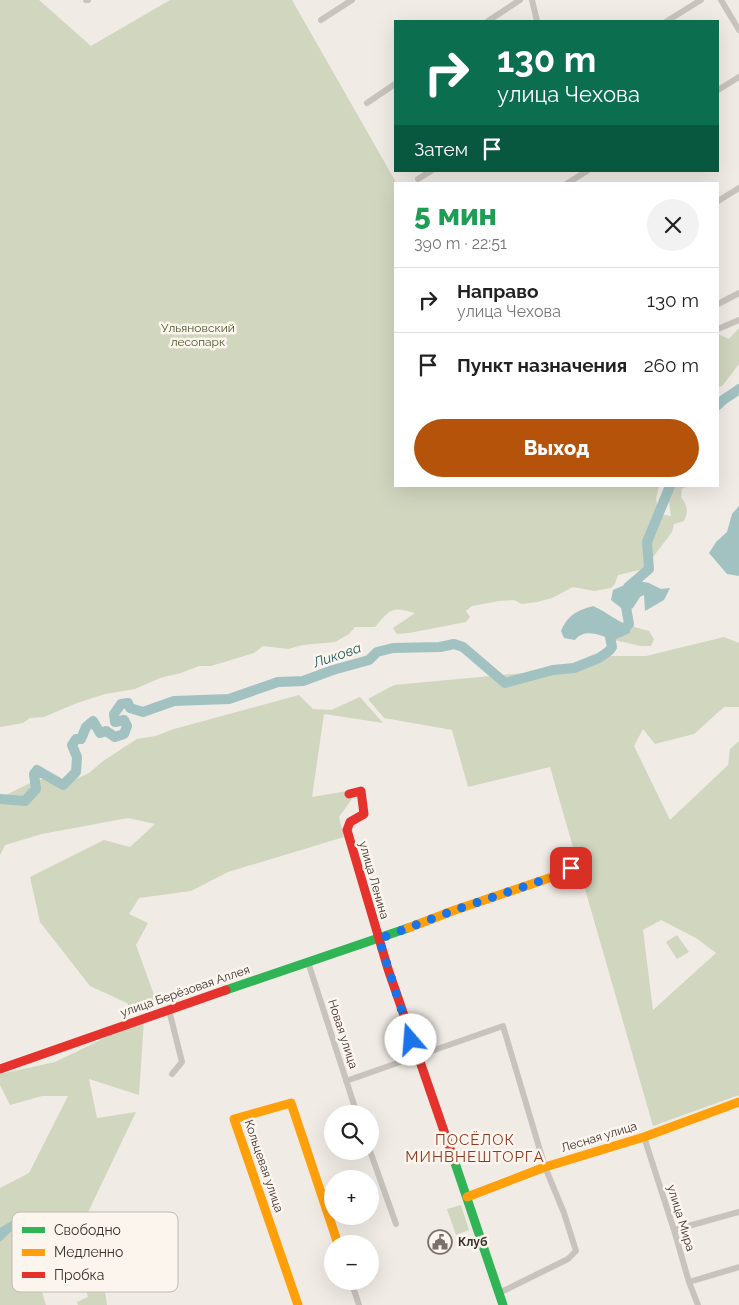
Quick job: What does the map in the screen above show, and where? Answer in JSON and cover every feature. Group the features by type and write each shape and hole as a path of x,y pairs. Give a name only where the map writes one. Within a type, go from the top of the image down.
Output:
{"street":[{"path":"322,20 352,0"},
{"path":"490,20 520,0"},
{"path":"532,0 537,20"},
{"path":"668,20 701,0"},
{"path":"721,0 739,30"},
{"path":"719,89 739,77"},
{"path":"367,103 394,85"},
{"path":"418,179 428,172"},
{"path":"569,182 584,172"},
{"path":"719,200 739,188"},
{"path":"719,304 739,294"},
{"path":"719,329 739,320"},
{"name":"улица Ленина","path":"349,794 361,791 364,814 350,822 347,830 361,885 416,1056 503,1305"},
{"name":"улица Берёзовая Аллея","path":"0,1069 379,939 455,910 567,872 571,868"},
{"name":"Новая улица","path":"308,962 354,1105"},
{"path":"168,1010 185,1063 172,1074"},
{"path":"346,1081 503,1026 545,1167 564,1214 576,1251 568,1259 499,1294"},
{"name":"Лесная улица","path":"467,1198 545,1167 644,1137 739,1102"},
{"name":"Кольцевая улица","path":"298,1305 234,1119 291,1103 335,1235"},
{"name":"улица Мира","path":"644,1137 674,1230 688,1282 698,1305"},
{"path":"373,1160 396,1224"},
{"path":"674,1230 739,1212"},
{"path":"688,1282 739,1266"},
{"path":"354,1290 359,1305"}],"green space":[{"name":"Ульяновский лесопарк","path":"0,0 39,0 91,46 170,0 292,0 396,182 394,182 394,487 659,487 656,499 659,514 671,516 669,487 685,487 682,489 681,497 687,509 684,521 674,524 672,532 644,569 618,575 615,584 611,588 594,591 573,587 552,598 537,602 522,604 514,600 472,606 466,611 470,617 466,622 409,633 397,634 393,628 415,613 396,610 388,613 375,627 355,627 349,634 335,642 303,645 288,649 263,646 254,653 211,666 199,666 160,678 135,689 105,694 77,703 44,717 30,718 23,723 0,727"},
{"path":"739,328 739,364 719,387 719,334 729,339"},
{"path":"631,626 649,631 654,639 651,646 641,646 614,640 630,633"},
{"path":"724,637 739,643 739,707 724,707 694,734 655,744 643,729 634,746 670,820 728,765 730,749 739,741 739,1095 653,1126 550,767 468,787 452,730 384,718 368,699 394,685 584,669 607,656 646,656","holes":["661,920 696,938 716,953 653,1010 643,930"]},
{"path":"299,695 313,709 331,710 360,697 383,723 324,714 312,797 353,790 354,796 339,817 344,837 228,872 191,891 139,898 129,914 148,923 136,945 158,1006 135,1015 127,1003 90,986 40,922 30,877 104,840 130,847 155,824 128,818 42,834 5,845 0,855 0,798 32,782 49,777 72,781 89,773 103,761 137,739 155,736 174,729"},
{"path":"677,935 689,952 677,959 666,942"},
{"path":"144,1019 139,1095 89,1079 97,1118 136,1112 88,1212 12,1212 12,1292 42,1292 46,1305 0,1305 0,1188 29,1173 68,1096 42,1096 10,1105 0,1085 0,1074 55,1062"},
{"path":"461,1205 469,1230 456,1235 447,1209"},
{"path":"86,1292 105,1292 107,1305 78,1305 77,1302 88,1297"}],"water":[{"path":"739,506 739,576 727,574 709,553 716,542 727,532 732,514"},
{"path":"633,580 649,583 661,589 670,588 664,600 645,611 644,595 640,597 633,608 625,611 611,600 613,590"},
{"path":"593,606 631,626 630,633 614,640 589,633 579,636 575,640 564,638 561,631 570,617"},
{"path":"12,1220 12,1231 0,1242 0,1228"}],"waterway":[{"name":"Ликова","path":"719,404 739,389"},
{"name":"Ликова","path":"0,799 25,801 36,789 34,774 37,770 63,785 76,772 77,757 72,745 76,739 81,739 86,727 93,721 100,733 106,731 115,737 124,734 127,726 124,720 115,722 114,714 121,704 128,703 130,708 143,712 174,701 229,699 278,682 303,681 369,660 377,652 393,648 440,647 454,644 463,647 505,683 553,670 574,668 599,658 612,647 609,632 620,632 629,624 626,607 628,587 649,569 647,542 670,487"}],"traffic: fast":[{"path":"226,990 408,928"},
{"path":"454,1160 503,1305"}],"traffic: slow":[{"path":"408,928 567,872 571,868"},
{"path":"467,1197 545,1167 644,1137 739,1102"},
{"path":"298,1305 234,1119 291,1103 335,1235"}],"traffic: jam":[{"path":"349,794 361,791 364,814 350,822 347,830 388,969 454,1160"},
{"path":"0,1069 226,990"}],"place":[{"name":"Клуб","path":"440,1242"}],"district":[{"name":"ПОСЁЛОК МИНВНЕШТОРГА","path":"475,1148"}],"route":[{"path":"411,1040 379,939 455,910 567,872 571,868"}]}
